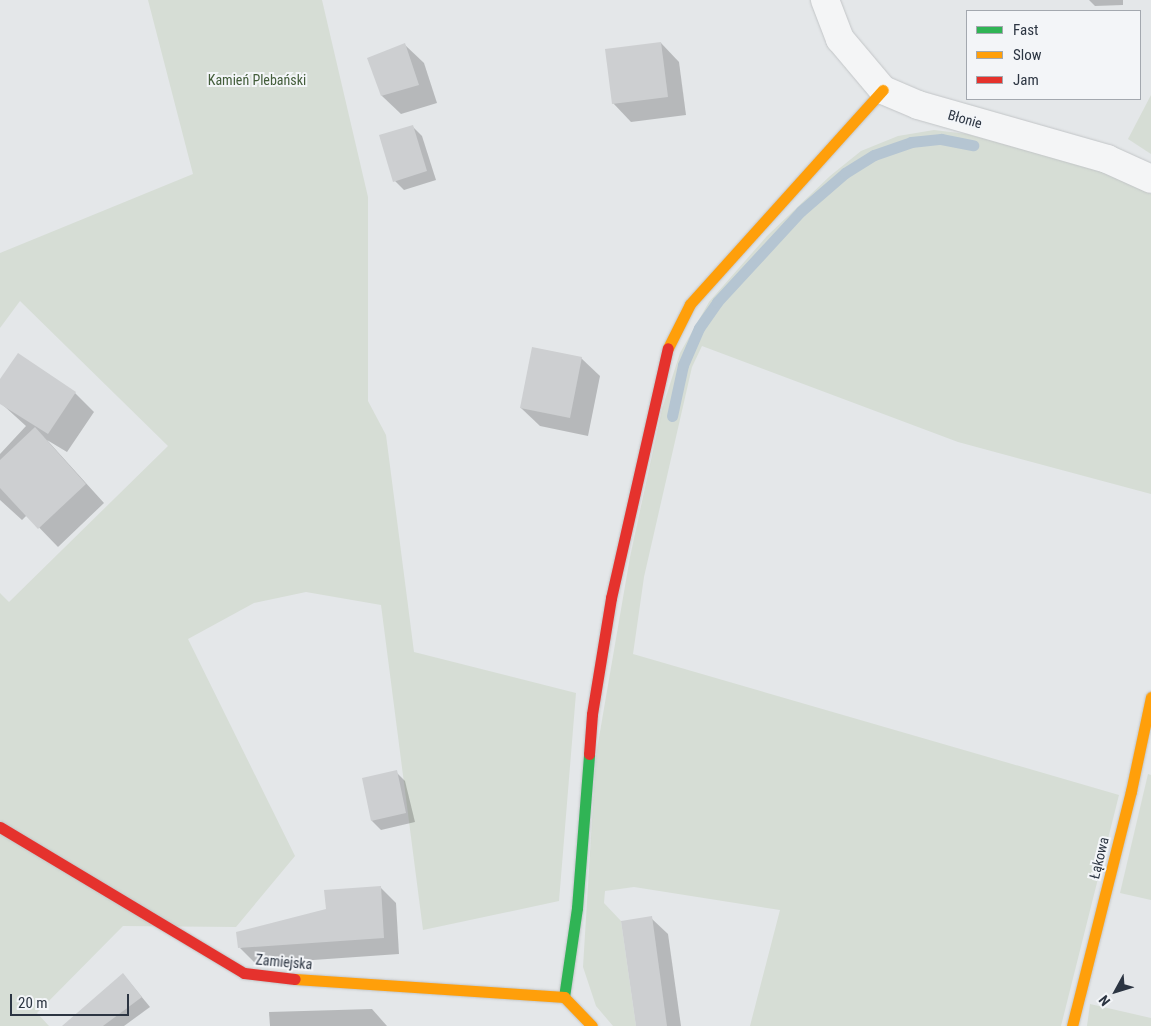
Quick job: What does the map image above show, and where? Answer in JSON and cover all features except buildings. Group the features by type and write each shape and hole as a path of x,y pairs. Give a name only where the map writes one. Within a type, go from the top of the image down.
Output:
{"street":[{"name":"Błonie","path":"825,0 840,38 883,90 918,105 1107,160 1151,178"},
{"path":"592,1026 564,997 577,908 592,714 611,598 665,355 690,304 883,90"},
{"name":"Łąkowa","path":"1072,1026 1131,791 1151,697"},
{"name":"Zamiejska","path":"0,827 244,973 272,978 377,982 564,997"}],"green space":[{"name":"Kamień Plebański","path":"148,0 322,0 368,197 368,401 386,435 414,652 576,693 559,901 423,930 381,605 306,592 254,603 188,639 295,856 236,927 123,926 37,1013 49,1026 0,1026 0,593 9,602 168,446 20,301 0,328 0,253 193,174"},
{"path":"1151,95 1151,154 1128,139"},
{"path":"934,130 967,134 1098,170 1151,194 1151,494 958,442 702,346 692,367 644,577 633,654 1119,795 1061,1026 750,1026 780,910 634,887 605,891 604,903 621,921 636,1026 613,1026 596,1006 583,967 596,755 630,557 662,409 680,353 709,302 767,236 830,176 861,151 898,136"},
{"path":"1148,774 1151,775 1151,900 1120,893"},
{"path":"1090,1004 1151,1018 1151,1026 1087,1026"}],"waterway":[{"path":"672,416 683,365 699,328 717,302 801,211 845,173 874,155 911,142 941,139 973,145"}],"traffic: fast":[{"path":"564,997 577,908 589,754"}],"traffic: slow":[{"path":"668,348 690,304 883,90"},
{"path":"1072,1026 1131,791 1151,697"},
{"path":"295,979 564,997 592,1026"}],"traffic: jam":[{"path":"589,754 592,714 611,598 668,348"},
{"path":"0,827 244,973 295,979"}]}
